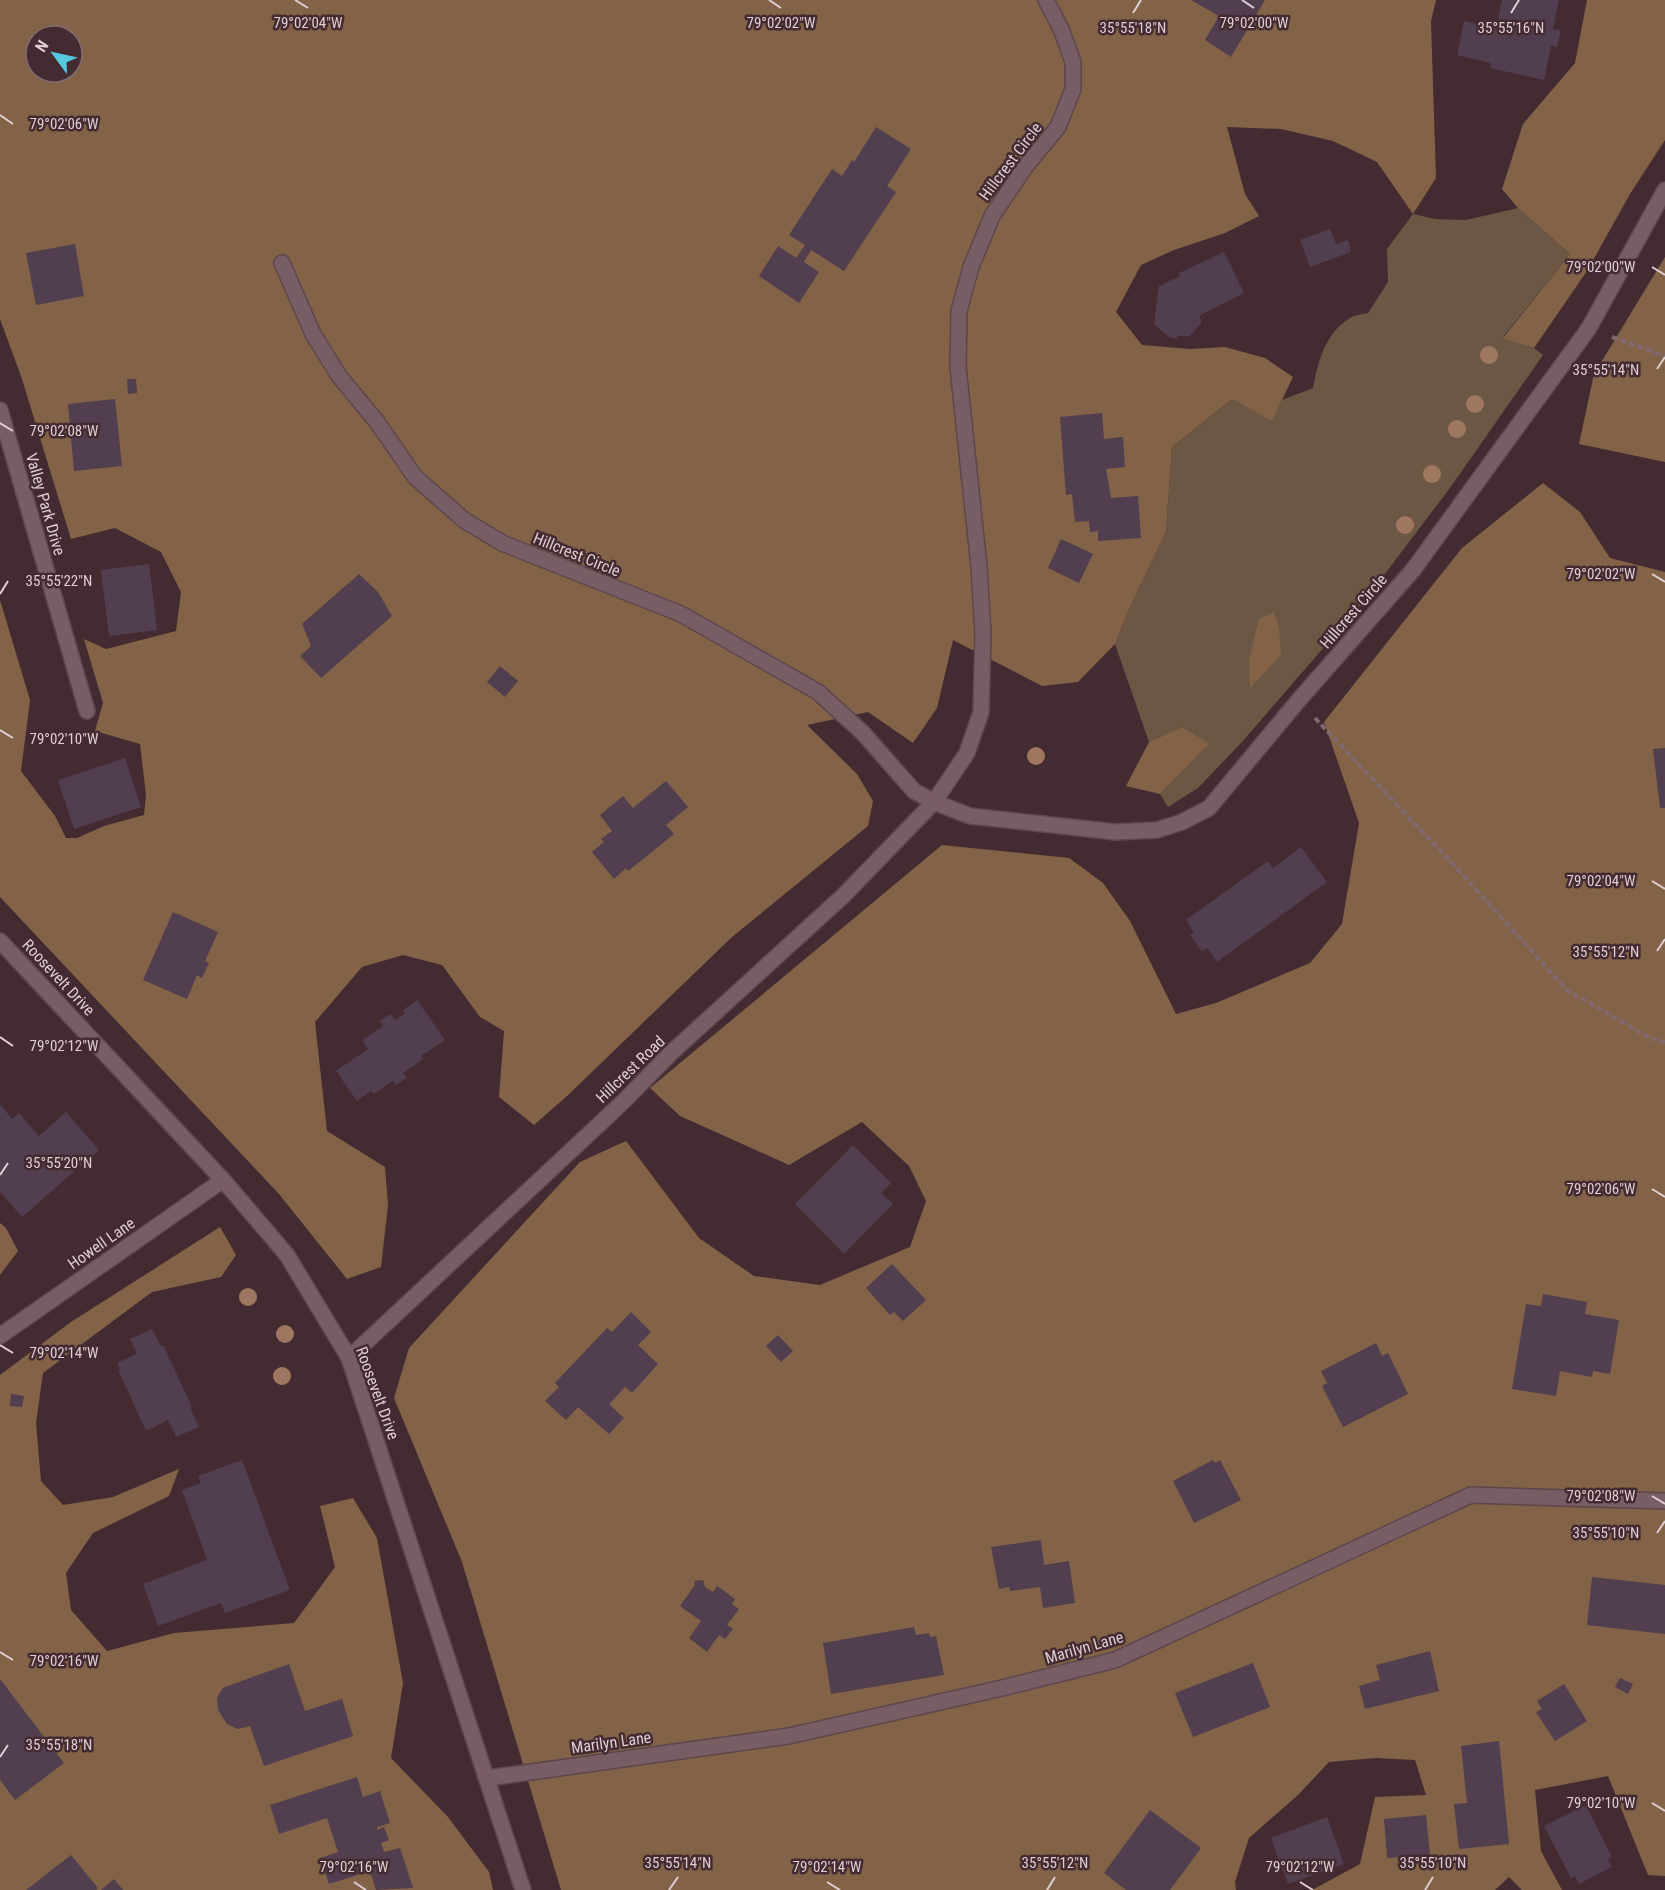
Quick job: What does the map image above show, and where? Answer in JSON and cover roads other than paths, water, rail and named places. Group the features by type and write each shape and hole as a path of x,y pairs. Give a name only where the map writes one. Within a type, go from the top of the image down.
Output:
{"street":[{"name":"Hillcrest Circle","path":"934,802 967,753 981,712 983,634 979,567 958,367 959,311 971,267 992,216 1025,167 1058,127 1073,89 1074,62 1046,0"},
{"name":"Hillcrest Circle","path":"282,263 313,334 339,376 377,422 415,477 464,520 502,543 681,614 818,692 863,733 914,791 934,802 970,816 1116,832 1157,830 1182,822 1209,808 1298,701 1413,570 1589,328 1665,190"},
{"name":"Valley Park Drive","path":"0,410 87,711"},
{"name":"Hillcrest Road","path":"349,1358 623,1102 671,1053 843,896 934,802"},
{"name":"Roosevelt Drive","path":"0,941 223,1180 287,1255 349,1358 523,1890"},
{"name":"Howell Lane","path":"0,1336 223,1180"},
{"name":"Marilyn Lane","path":"488,1778 789,1736 1115,1660 1471,1495 1665,1500"}]}
